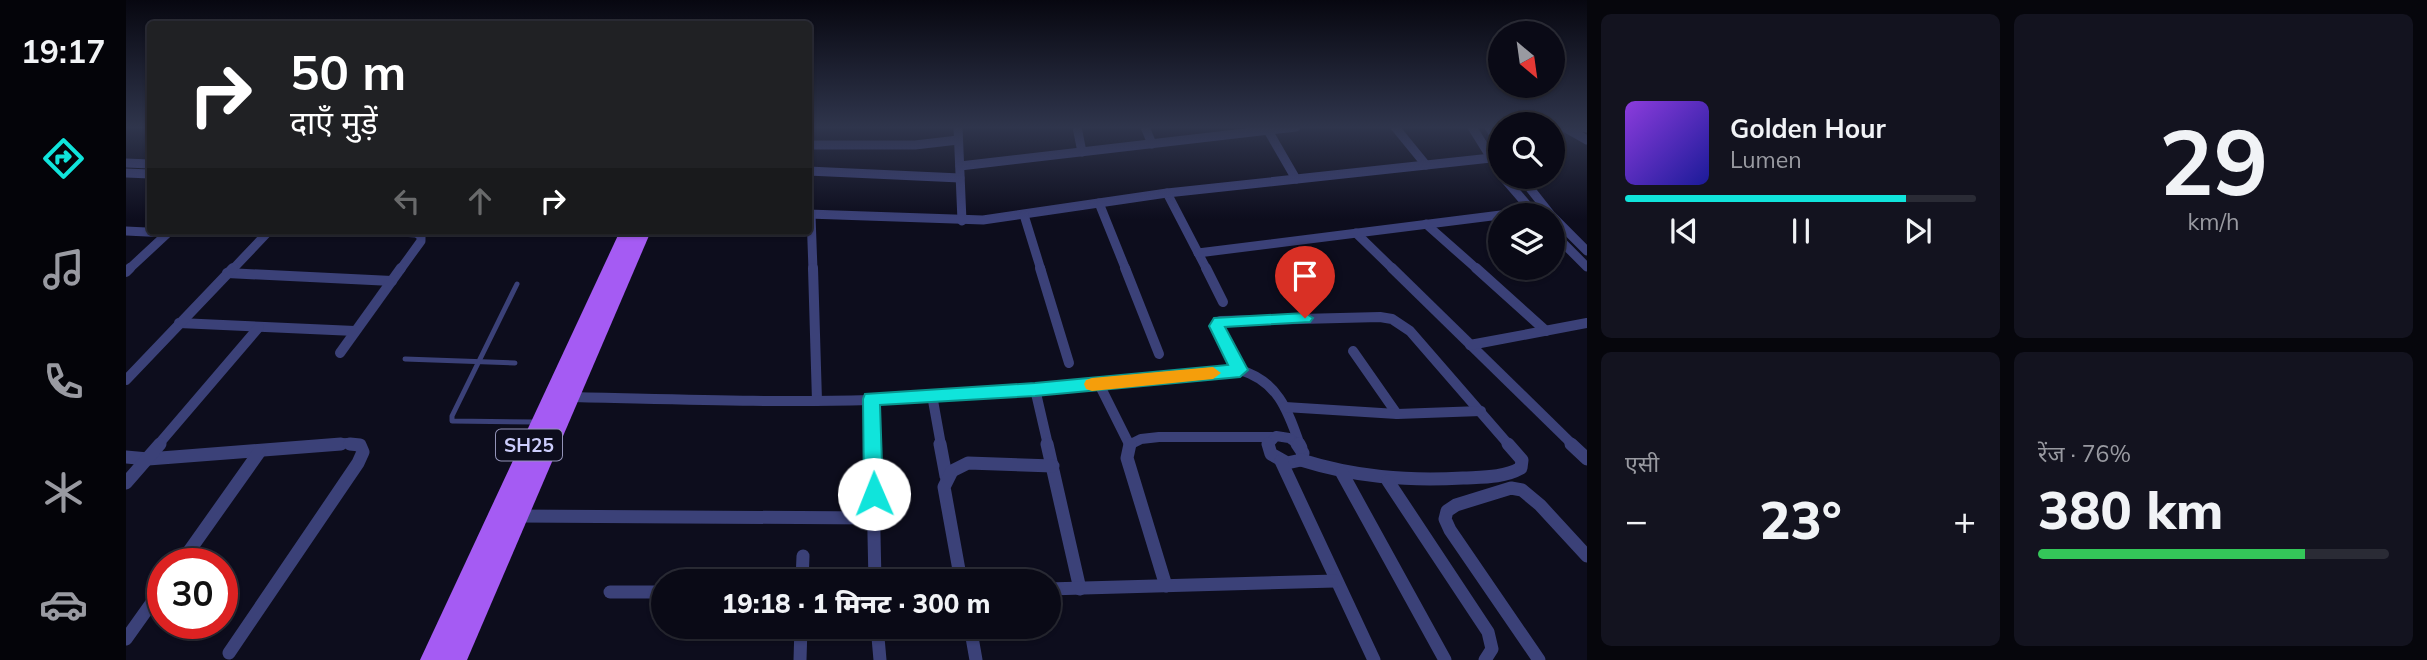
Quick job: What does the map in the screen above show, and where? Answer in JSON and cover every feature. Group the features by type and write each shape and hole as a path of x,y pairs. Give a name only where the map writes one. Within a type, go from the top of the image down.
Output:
{"main road":[{"name":"SH25","path":"432,660 626,235"},
{"name":"SH25","path":"455,660 641,235"}],"street":[{"path":"959,158 962,221"},
{"path":"960,166 1031,158"},
{"path":"1284,158 1296,179"},
{"path":"1420,158 1426,165"},
{"path":"812,214 962,221 1024,215 1167,193 1488,158"},
{"path":"126,163 147,164"},
{"path":"812,171 960,178"},
{"path":"126,173 147,174"},
{"path":"1513,189 1525,203"},
{"path":"1531,189 1542,203"},
{"path":"1167,193 1223,302"},
{"path":"1099,203 1159,354"},
{"path":"1024,215 1069,363"},
{"path":"1198,253 1488,218"},
{"path":"1426,224 1546,331"},
{"path":"1565,229 1587,251"},
{"path":"126,231 147,232"},
{"path":"1356,233 1587,459"},
{"path":"126,272 165,235"},
{"path":"126,380 132,368 265,235"},
{"path":"340,353 421,241 419,235"},
{"path":"811,235 817,401"},
{"path":"1565,245 1587,267"},
{"path":"227,272 392,281"},
{"path":"1129,444 1141,439 1159,438 1288,438 1301,454 1342,473 1388,481 1493,476 1521,468 1522,460 1481,411 1410,331 1392,319 1380,317 1220,321 1217,326 1219,334 1240,370"},
{"path":"178,323 355,331"},
{"path":"1470,345 1587,323"},
{"path":"126,483 259,327"},
{"path":"1353,351 1397,414"},
{"path":"568,397 817,401 872,399 1099,384 1240,370 1264,378 1285,407 1301,454"},
{"path":"1099,384 1129,444 1127,458 1166,586"},
{"path":"1035,389 1080,589"},
{"path":"932,395 946,476 944,487 959,569"},
{"path":"872,399 875,569"},
{"path":"1285,407 1397,414 1481,411"},
{"path":"1272,437 1267,444 1268,449 1281,461 1374,660"},
{"path":"126,457 148,459 347,443 360,445 363,453 358,463 229,653"},
{"path":"191,548 260,451"},
{"path":"1281,461 1293,463 1301,454"},
{"path":"946,476 956,467 968,463 1053,466"},
{"path":"1342,473 1444,660"},
{"path":"1388,481 1488,632 1492,649 1485,660"},
{"path":"1539,660 1450,530 1445,519 1447,511 1455,505 1511,488 1522,490 1532,496 1587,556"},
{"path":"517,516 874,518"},
{"path":"802,569 803,556"},
{"path":"1061,589 1335,581"},
{"path":"610,592 651,592"},
{"path":"126,639 147,609"},
{"path":"800,660 801,639"},
{"path":"878,639 880,660"},
{"path":"972,639 976,660"}],"lane":[{"path":"517,284 477,361 452,421 540,422"},
{"path":"405,359 515,363"}],"slow traffic":[{"path":"1092,384 1213,373"}],"route":[{"path":"874,494 872,399 1035,389 1240,370 1219,334 1217,326 1220,321 1305,318"}]}
